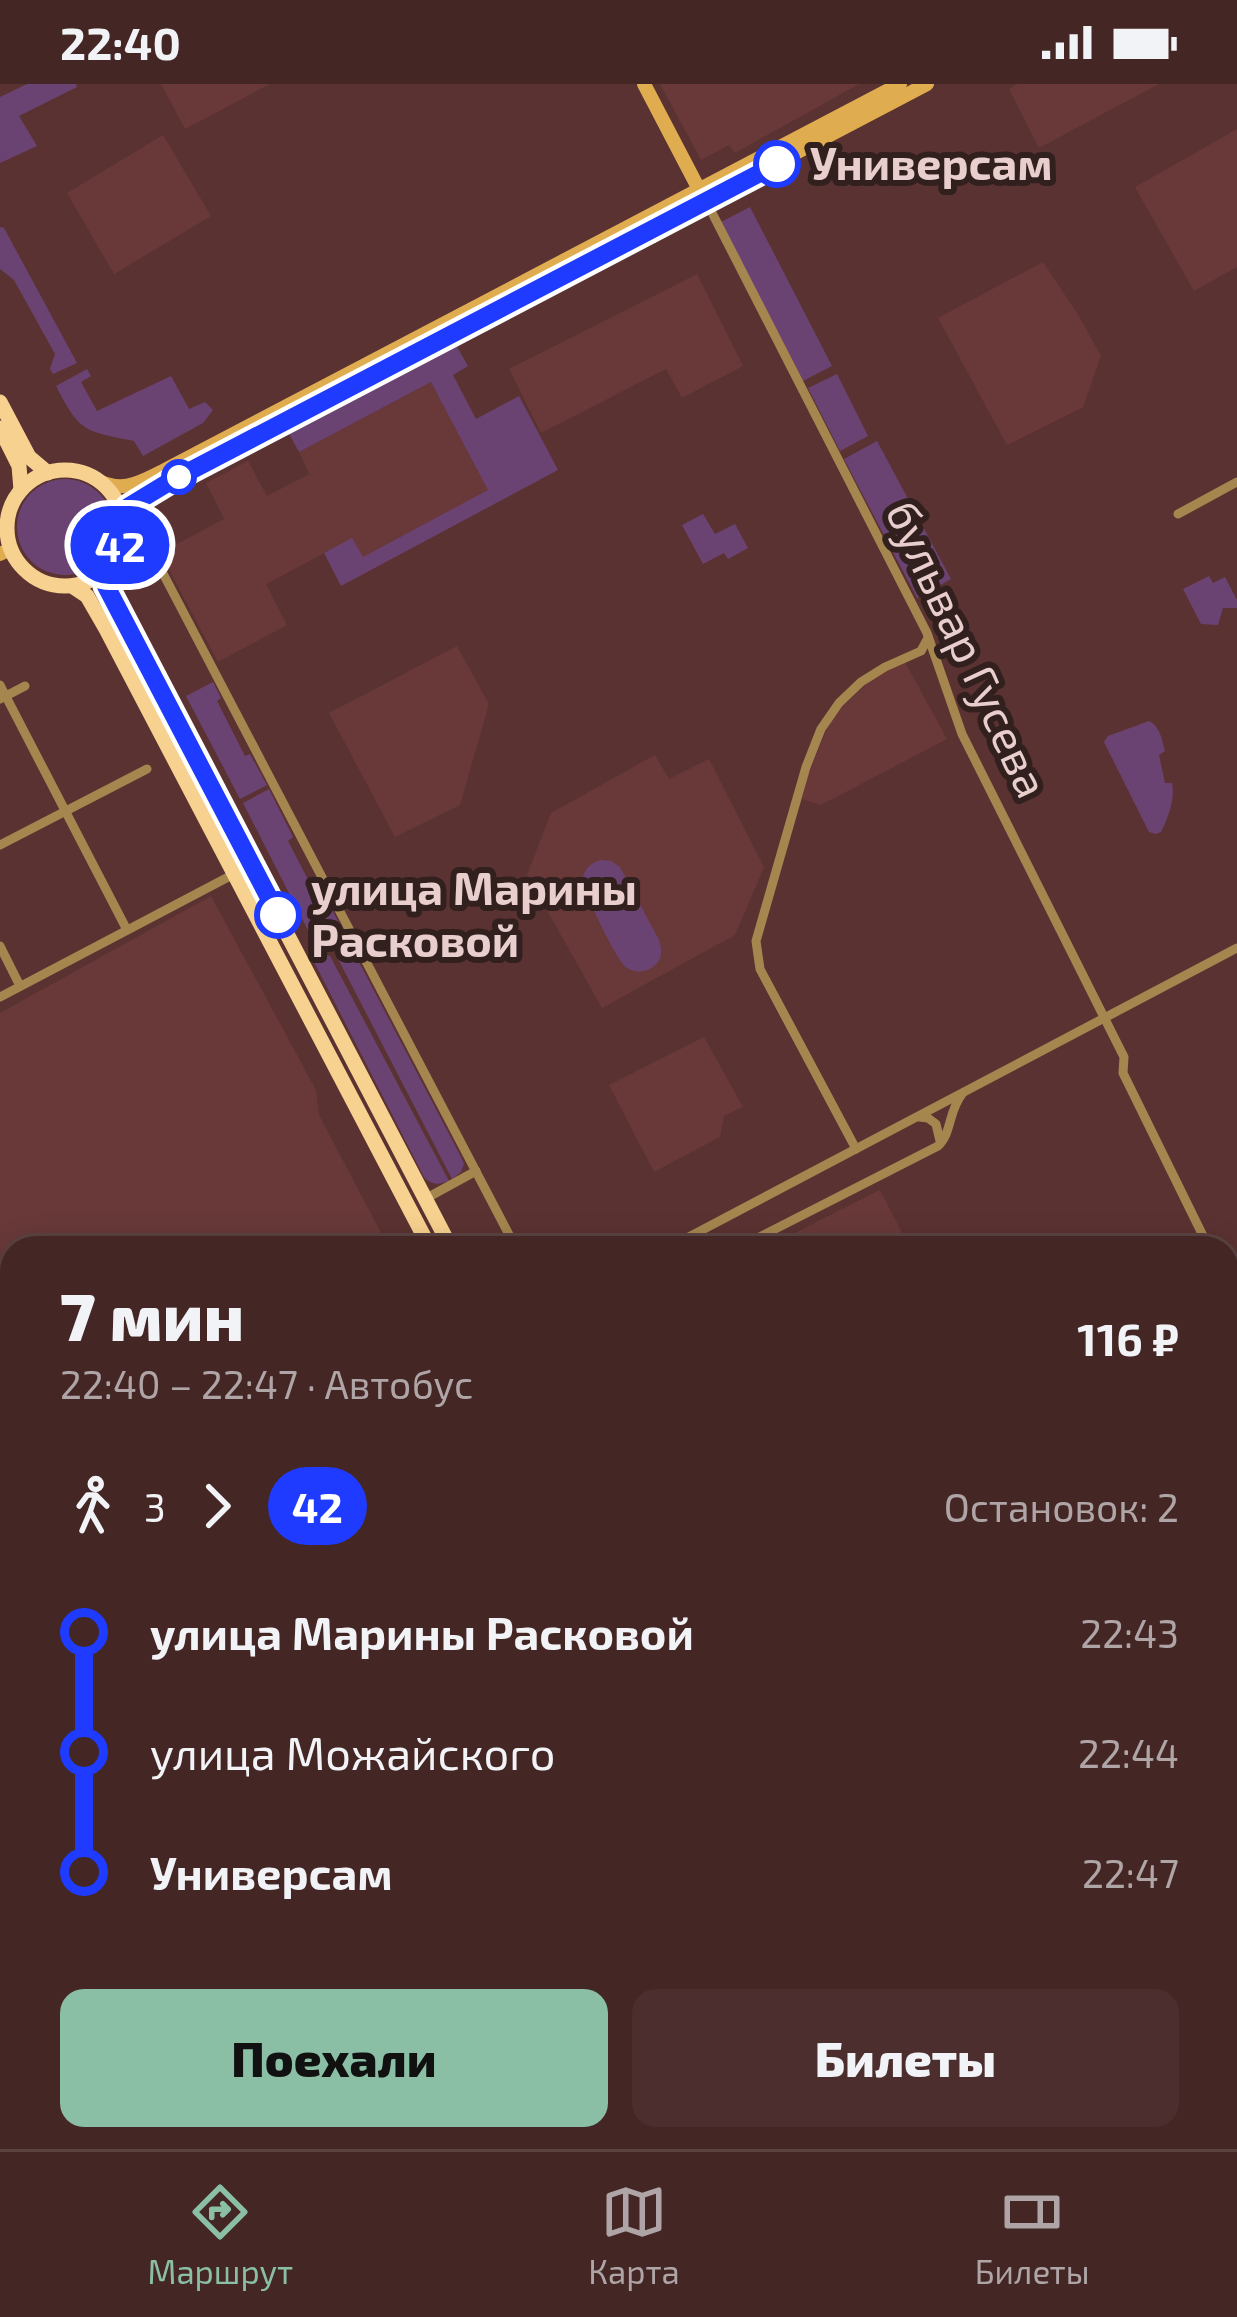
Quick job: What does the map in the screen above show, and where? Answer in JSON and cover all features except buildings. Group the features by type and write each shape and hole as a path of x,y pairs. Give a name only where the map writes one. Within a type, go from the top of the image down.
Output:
{"main road":[{"name":"бульвар Гусева","path":"644,84 702,195"},
{"path":"900,84 702,195 136,500 128,507 116,555 89,580 55,585 33,576 6,552 13,502 31,481 49,472 78,472 116,487 134,485 702,195 927,84"},
{"path":"0,402 29,457 49,472"},
{"path":"0,428 19,466 21,490"},
{"path":"99,481 117,504 122,529"},
{"path":"104,570 115,605 445,1236"},
{"path":"72,586 85,594 98,615 424,1236"}],"street":[{"name":"бульвар Гусева","path":"702,195 927,633 962,734 1124,1057 1123,1073 1203,1236"},
{"path":"1178,514 1237,482"},
{"path":"122,529 140,533 155,557 510,1236"},
{"path":"856,1149 760,968 756,941 821,729 862,682 923,649 927,633"},
{"path":"0,685 127,930"},
{"path":"3,698 26,686"},
{"path":"0,845 147,769"},
{"path":"0,997 235,874"},
{"path":"0,946 20,986"},
{"path":"691,1236 1237,948"},
{"path":"762,1236 938,1146 964,1092"},
{"path":"918,1117 938,1126 938,1146"},
{"path":"425,1199 476,1171"}],"shaded area":[{"path":"27,84 77,87 19,116 37,146 0,163 0,97"},
{"path":"161,84 270,84 185,129"},
{"path":"660,84 859,84 735,153 729,145 701,160"},
{"path":"1018,84 1159,84 1039,148 1009,89"},
{"path":"1237,129 1237,267 1194,291 1135,187"},
{"path":"163,135 211,216 114,274 67,193"},
{"path":"750,207 832,366 803,381 721,222"},
{"path":"0,227 77,363 53,374 50,369 55,354 14,280 0,269"},
{"path":"1043,262 1101,356 1083,407 1007,445 938,318"},
{"path":"697,274 743,366 682,398 666,369 541,433 509,369"},
{"path":"455,343 468,366 453,375 476,419 519,396 558,470 341,586 324,553 352,538 363,557 488,490 431,382 299,452 288,432"},
{"path":"87,369 91,376 81,382 97,411 171,376 189,409 205,402 213,410 203,423 143,456 134,441 94,432 71,413 56,386"},
{"path":"837,374 868,436 840,451 808,388"},
{"path":"431,382 489,490 362,558 351,539 266,584 287,625 218,662 160,553 224,519 206,483 248,461 267,496 309,474 299,452"},
{"path":"877,441 951,579 917,598 844,459"},
{"path":"65,479 83,482 99,493 110,509 110,545 99,561 83,572 65,575 47,572 31,561 20,545 17,527 20,509 31,493 47,482"},
{"path":"703,514 715,534 735,524 748,548 728,559 724,553 703,564 682,525"},
{"path":"1209,576 1213,583 1225,577 1237,600 1237,608 1223,608 1218,625 1201,624 1183,589"},
{"path":"457,646 489,704 460,805 395,837 329,713"},
{"path":"905,662 947,739 821,805 802,799 829,724 872,679"},
{"path":"213,682 221,698 217,701 245,756 250,754 267,785 240,799 186,696"},
{"path":"1149,721 1162,738 1165,751 1159,755 1165,783 1172,783 1173,789 1167,820 1156,834 1149,832 1104,742 1108,736"},
{"path":"655,755 669,779 709,759 764,867 735,935 602,1008 527,875 551,813"},
{"path":"269,789 293,837 288,841 315,893 322,891 345,934 317,948 243,803"},
{"path":"601,860 620,867 659,940 660,957 648,970 633,971 622,963 585,892 585,872"},
{"path":"211,896 316,1090 319,1115 383,1236 0,1236 0,1013"},
{"path":"347,939 461,1157 461,1172 452,1179 335,953"},
{"path":"319,953 330,956 449,1181 435,1184 424,1177 312,958"},
{"path":"704,1037 743,1107 724,1116 720,1137 654,1172 609,1085"},
{"path":"880,1190 904,1236 789,1236"}],"bus line":[{"name":"42","path":"278,915 106,586 104,570 118,550 128,507 777,164"}],"place":[{"name":"Универсам","path":"777,164"},
{"name":"улица Марины Расковой","path":"278,915"}]}
